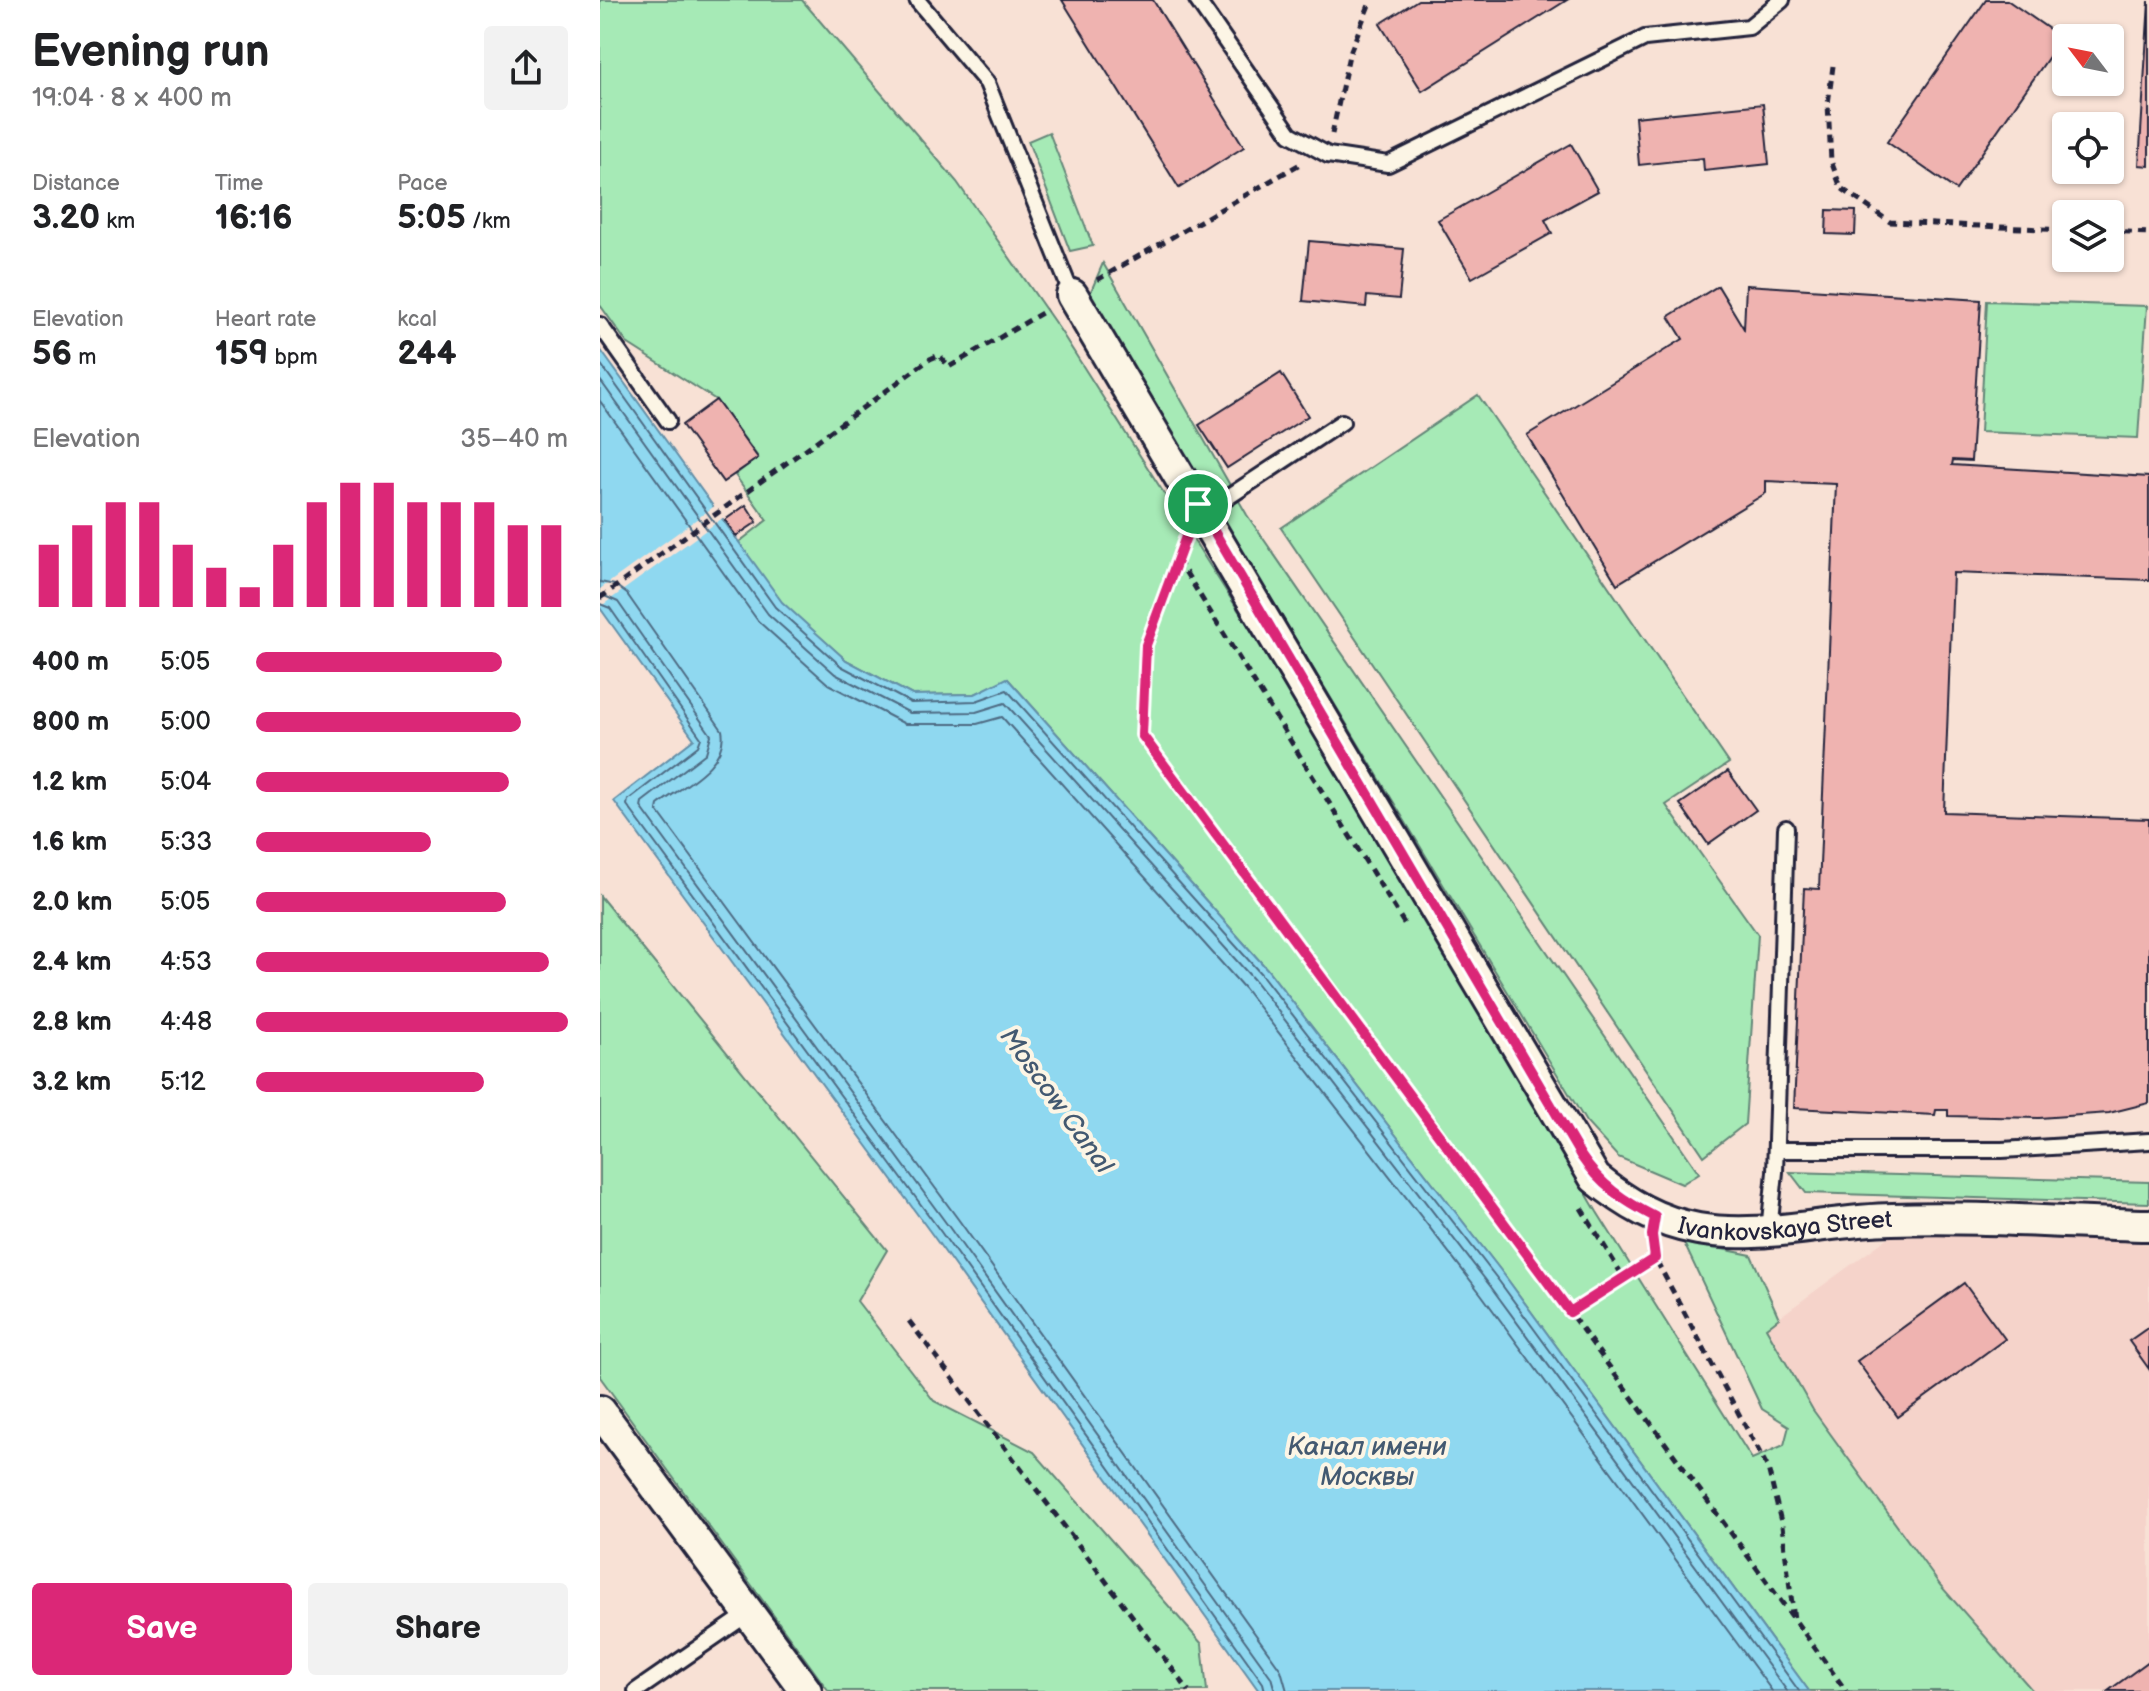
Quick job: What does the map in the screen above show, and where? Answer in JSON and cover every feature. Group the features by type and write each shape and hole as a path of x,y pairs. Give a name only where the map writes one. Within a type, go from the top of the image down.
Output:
{"street":[{"name":"Ivankovskaya Street","path":"1072,295 1595,1178 1623,1200 1655,1217 1699,1229 1769,1231 1834,1221 1896,1218 2149,1225"},
{"path":"600,1411 806,1691"}],"lane":[{"path":"917,0 987,83 1072,295"},
{"path":"1197,0 1290,134 1324,154 1388,164 1645,38 1749,27 1782,0"},
{"path":"600,325 668,421"},
{"path":"1201,509 1342,422"},
{"path":"1769,1231 1776,1150 1786,828"},
{"path":"1776,1150 2002,1150 2149,1141"},
{"path":"636,1691 749,1613"}],"path":[{"path":"1109,274 1324,154 1349,55 1371,0"},
{"path":"1833,66 1828,104 1831,161 1841,188 1890,222 2052,229"},
{"path":"2124,232 2149,233"},
{"path":"600,598 939,355 949,367 1072,295"},
{"path":"1201,509 1177,559 1146,645 1142,735 1570,1312 1846,1691"},
{"path":"1177,559 1413,938"},
{"path":"1574,1196 1624,1278"},
{"path":"1655,1217 1652,1235 1655,1258 1768,1468 1782,1526 1794,1619"},
{"path":"1570,1312 1655,1258"},
{"path":"909,1321 1189,1691"}],"shaded area":[{"path":"1904,1226 2149,1244 2149,1691 2033,1691 1940,1585 1813,1410 1766,1327"}],"green space":[{"path":"600,0 802,0 957,182 1060,330 1326,748 1597,1212 1752,1459 1784,1445 1789,1426 1762,1409 1683,1241 1751,1255 1779,1318 1766,1328 1813,1410 1940,1585 2033,1691 1809,1691 1505,1276 1267,969 1008,679 975,694 912,695 846,660 782,603 738,543 767,520 735,475 758,457 716,400 627,343 600,305"},
{"path":"1049,132 1093,246 1070,251 1028,141"},
{"path":"1103,263 1247,515 1699,1173 1682,1184 1618,1157 1586,1122 1089,296"},
{"path":"1987,301 2147,306 2138,438 1980,432"},
{"path":"1478,395 1729,763 1666,805 1758,935 1745,1124 1704,1156 1281,528"},
{"path":"600,896 887,1250 857,1301 934,1401 1034,1452 1202,1644 1207,1691 829,1691 825,1686 600,1377"},
{"path":"1790,1172 2149,1182 2149,1203 1806,1193"}],"water":[{"name":"Канал имени Москвы","path":"600,349 782,602 846,660 912,695 975,694 1007,678 1267,969 1505,1276 1809,1691 1259,1691 934,1237 614,801 694,739 600,608"}],"pier":[{"path":"716,505 724,517 600,607 600,589"}],"building":[{"path":"1062,0 1153,0 1244,147 1179,188"},
{"path":"1418,0 1567,0 1422,91 1380,24"},
{"path":"1986,0 2007,0 2052,31 2052,52 1956,190 1887,142"},
{"path":"2149,1 2149,166 2139,165"},
{"path":"1763,104 1769,164 1704,171 1703,158 1639,165 1635,117"},
{"path":"1571,144 1598,191 1545,220 1552,233 1472,278 1438,220"},
{"path":"1827,210 1856,211 1855,235 1826,234"},
{"path":"1309,241 1404,249 1399,299 1367,296 1366,307 1303,301"},
{"path":"1746,285 1981,300 1971,461 1953,460 1952,465 2149,477 2149,580 1953,573 1944,812 2149,819 2149,1103 2109,1113 2039,1118 1948,1116 1948,1110 1936,1110 1935,1115 1794,1108 1804,888 1819,889 1836,484 1766,481 1766,493 1617,584 1527,435 1683,339 1669,316 1718,286 1744,329"},
{"path":"1281,373 1308,416 1227,468 1199,425"},
{"path":"716,400 758,458 723,482 682,425"},
{"path":"746,505 757,522 736,536 725,520"},
{"path":"1728,771 1756,810 1708,844 1680,804"},
{"path":"1964,1283 2005,1339 1898,1417 1857,1361"},
{"path":"2149,1327 2149,1369 2129,1341"},
{"path":"2149,1661 2149,1691 2108,1691"}],"route":[{"path":"1198,504 1595,1178 1623,1200 1655,1217 1652,1235 1655,1258 1570,1312 1142,735 1146,645 1198,504"}],"water label":[{"name":"Moscow Canal","path":"1056,1101"}]}
